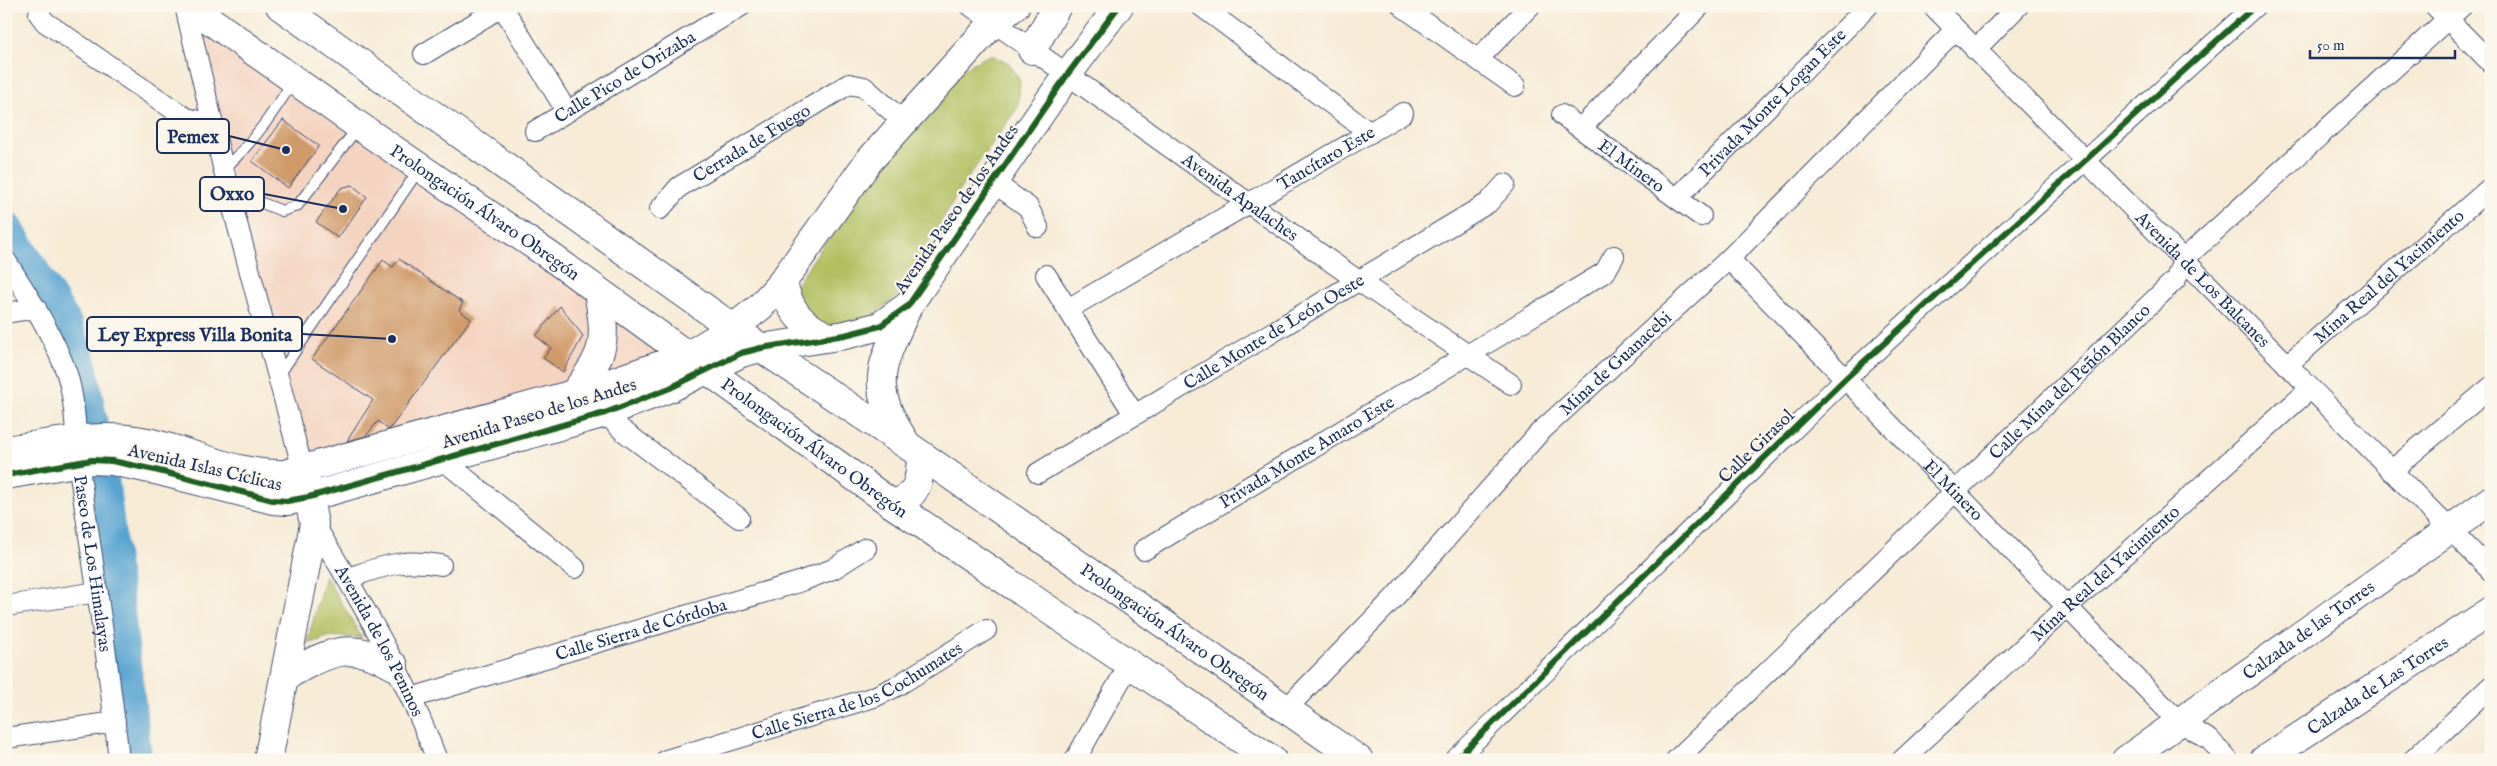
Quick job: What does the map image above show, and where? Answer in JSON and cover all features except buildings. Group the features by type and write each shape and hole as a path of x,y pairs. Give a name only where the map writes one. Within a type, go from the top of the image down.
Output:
{"main road":[{"name":"Prolongación Álvaro Obregón","path":"190,6 598,292 892,504 1130,663 1262,757"},
{"name":"Prolongación Álvaro Obregón","path":"280,6 760,348 914,451 1358,760"},
{"name":"Avenida Paseo de los Andes","path":"697,363 734,328 760,307 784,281 868,162 993,23 1016,6"},
{"path":"1032,50 1056,6"},
{"name":"Avenida Paseo de los Andes","path":"309,497 442,459 592,398 697,363 760,348 845,335 880,326 908,306 1067,75 1119,6"},
{"path":"784,281 786,296 792,310 802,322 814,331 829,337"},
{"path":"592,398 594,369 600,354 604,324 598,292"},
{"path":"892,504 908,499 919,484 914,451 888,416 881,384 885,358 908,306"},
{"name":"Avenida Paseo de los Andes","path":"303,470 436,432 592,398"},
{"name":"Avenida Islas Cíclicas","path":"6,474 77,451 89,437 146,442 265,474 285,474 303,470"},
{"name":"Avenida Islas Cíclicas","path":"6,450 77,451 92,460 155,470 273,500 287,501 309,497"},
{"path":"268,760 286,676 314,524 303,470"},
{"name":"Calzada de las Torres","path":"2126,760 2178,721 2491,500"},
{"name":"Calzada de Las Torres","path":"2264,760 2491,610"},
{"path":"286,676 320,657 332,652 347,650 379,656 394,666"}],"street":[{"path":"41,6 39,14 50,26 186,118 213,125"},
{"path":"185,6 231,201 303,470"},
{"path":"424,54 502,6 567,112"},
{"name":"Calle Pico de Orizaba","path":"535,131 741,6"},
{"name":"Avenida Apalaches","path":"971,6 1357,280 1511,384"},
{"path":"1201,6 1370,133"},
{"path":"1402,6 1515,86"},
{"path":"1478,59 1530,6"},
{"path":"1581,128 1700,6"},
{"name":"Privada Monte Logan Este","path":"1676,198 1868,6"},
{"path":"1933,6 1955,30"},
{"path":"1975,50 2018,6"},
{"name":"Calle Girasol","path":"1455,760 1846,378 2255,6"},
{"path":"2434,6 2455,13 2491,63"},
{"name":"Calle Mina del Peñón Blanco","path":"1676,760 2176,279 2183,260 2455,13"},
{"name":"Avenida de Los Balcanes","path":"1955,30 2491,571"},
{"name":"Mina de Guanacebi","path":"1286,709 1394,598 1539,433 1729,259 1955,30"},
{"name":"Cerrada de Fuego","path":"660,209 679,187 849,84 864,87 903,121"},
{"name":"Tancítaro Este","path":"1068,309 1403,113"},
{"name":"El Minero","path":"1562,115 1701,216"},
{"path":"993,182 1028,206 1038,227"},
{"name":"Calle Monte de León Oeste","path":"1038,473 1488,202 1504,184"},
{"name":"Mina Real del Yacimiento","path":"2287,365 2491,188"},
{"name":"Privada Monte Amaro Este","path":"1144,550 1605,272 1614,256"},
{"name":"El Minero","path":"1729,259 2178,721 2210,740 2228,760"},
{"name":"Paseo de Los Himalayas","path":"6,261 36,308 67,375 71,391 77,451 120,760"},
{"path":"1046,275 1134,414"},
{"path":"6,313 36,308"},
{"path":"2391,471 2491,387"},
{"name":"Mina Real del Yacimiento","path":"1902,760 2067,607 2310,389"},
{"path":"592,398 622,430 738,518"},
{"path":"436,432 442,459 575,568"},
{"name":"Avenida de los Peninos","path":"314,524 348,578 411,698 437,760"},
{"name":"Calle Sierra de Córdoba","path":"411,698 799,582 833,569 866,548"},
{"path":"348,578 392,563 418,561 441,565"},
{"path":"6,606 98,592"},
{"name":"Calle Sierra de los Cochumates","path":"666,760 874,697 897,686 986,630"},
{"path":"1075,760 1130,663"},
{"path":"2412,760 2491,686"},
{"path":"6,738 115,722"}],"lane":[{"path":"224,169 243,152 264,128 294,79"},
{"path":"231,201 262,203 282,211 297,206 359,126"},
{"path":"277,378 421,168"}],"shaded area":[{"path":"190,6 687,356 303,470"}],"green space":[{"path":"990,55 1009,63 1020,81 1018,107 962,186 898,296 864,322 825,330 808,318 795,287 862,187 964,68"},
{"path":"325,575 362,638 331,636 307,644"}],"waterway":[{"path":"6,229 64,323 79,362 90,421"},
{"path":"101,473 135,760"}],"cycle path":[{"path":"6,475 92,460 112,461 273,500 287,501 309,497 605,413 670,388 741,353 761,348 845,335 880,326 908,306 1067,75 1119,6"},
{"path":"1455,760 1846,378 2255,6"}],"place":[{"name":"Pemex","path":"286,150"},
{"name":"Oxxo","path":"343,209"},
{"name":"Ley Express Villa Bonita","path":"392,339"}]}
